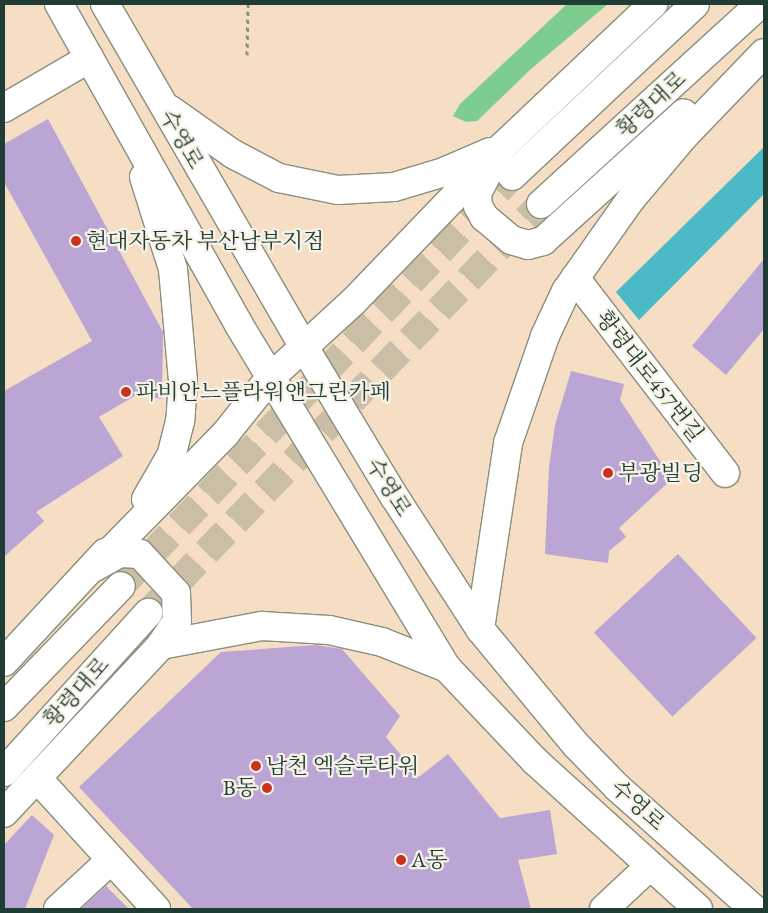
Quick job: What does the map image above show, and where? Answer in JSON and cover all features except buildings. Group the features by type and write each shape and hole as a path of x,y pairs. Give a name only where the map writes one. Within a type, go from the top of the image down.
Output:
{"main road":[{"name":"수영로","path":"59,4 127,121 270,378 447,668 535,761 698,909"},
{"name":"수영로","path":"104,4 304,347 394,496 480,629 576,745 618,788 754,909"},
{"path":"4,662 226,433 270,378 353,302 503,146 653,4"},
{"name":"황령대로","path":"512,176 695,4"},
{"name":"황령대로","path":"542,204 760,4"},
{"path":"503,146 482,182 477,194 478,206 484,217 511,240 528,245 543,241 764,39"},
{"path":"480,629 508,443 545,336 575,278 631,200 686,134 764,53"},
{"path":"4,108 90,58"},
{"path":"161,103 233,154 279,178 338,190 394,187 441,173 503,146"},
{"path":"95,567 155,487 172,454 180,421 182,382 180,326 173,268 127,121"},
{"name":"황령대로457번길","path":"575,278 725,473"},
{"path":"4,812 161,645 177,621 176,593 140,554 120,553 95,567"},
{"name":"황령대로","path":"4,707 121,586"},
{"name":"황령대로","path":"4,772 148,613"},
{"path":"161,645 262,626 329,630 382,642 447,668"},
{"path":"37,778 156,909"},
{"path":"58,909 111,860"},
{"path":"604,909 650,866"}],"path":[{"path":"247,55 248,4"}],"green space":[{"path":"567,4 608,4 531,69 477,121 466,122 453,116 460,104"}],"water":[{"path":"764,147 764,194 639,320 616,292"}],"tunnel":[{"path":"121,586 512,176"},
{"path":"148,613 541,204"}],"place":[{"name":"현대자동차 부산남부지점","path":"76,241"},
{"name":"파비안느플라워앤그린카페","path":"126,392"},
{"name":"부광빌딩","path":"608,473"},
{"name":"남천 엑슬루타워","path":"256,766"},
{"name":"B동","path":"267,788"},
{"name":"A동","path":"401,860"}]}
